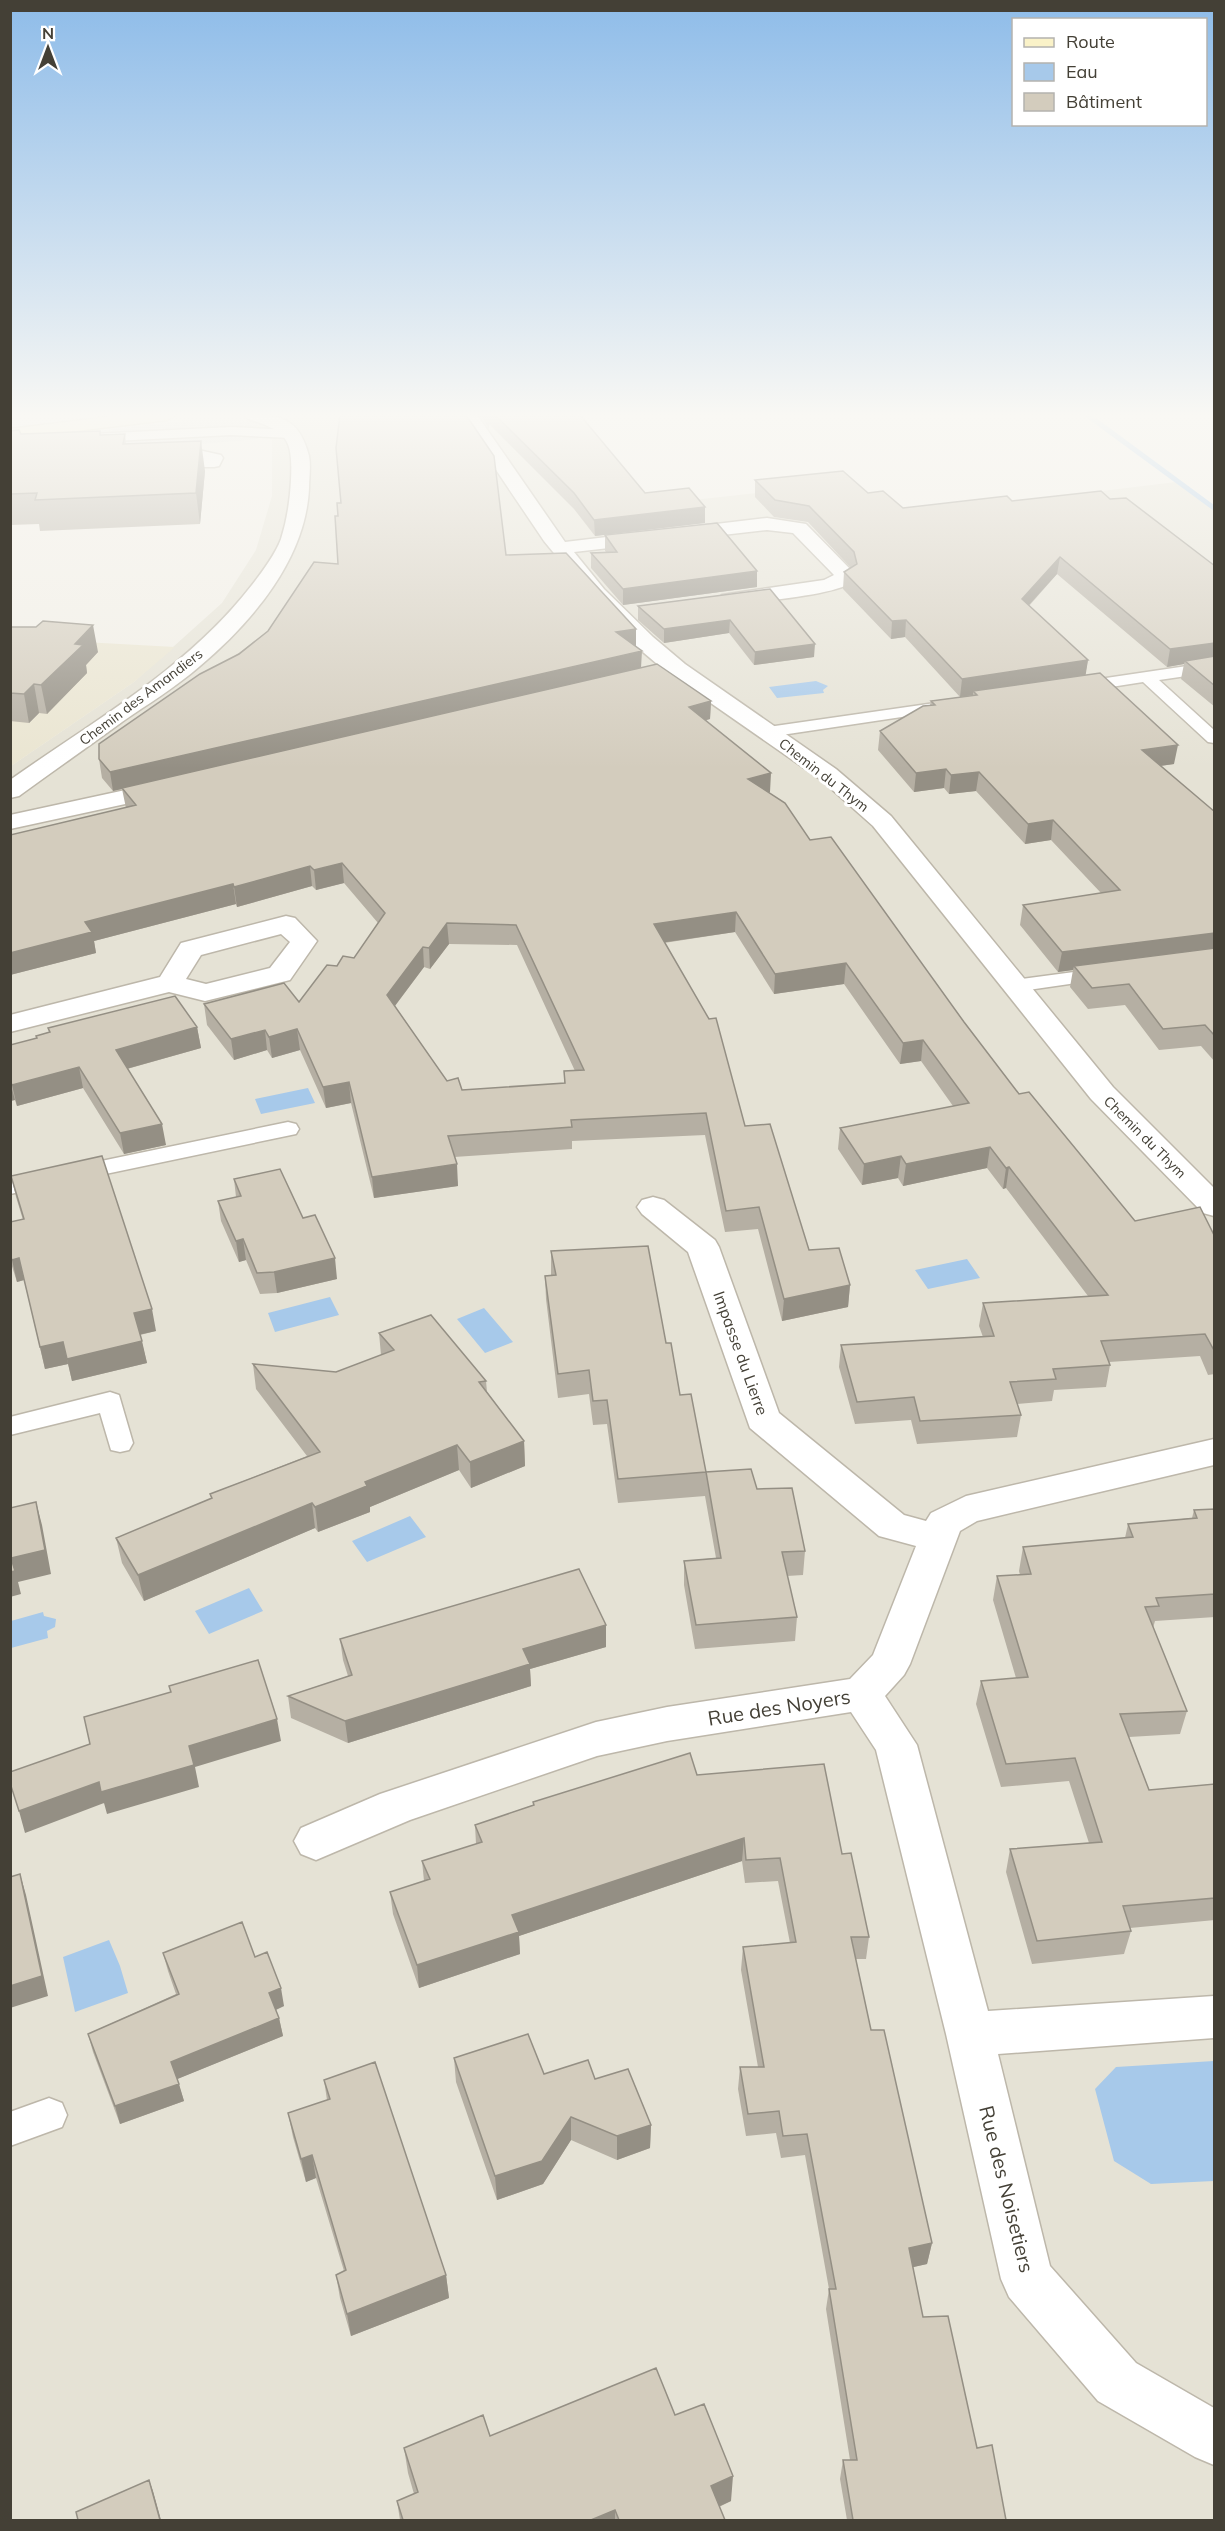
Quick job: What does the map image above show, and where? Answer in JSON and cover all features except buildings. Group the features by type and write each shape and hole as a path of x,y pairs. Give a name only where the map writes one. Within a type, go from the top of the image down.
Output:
{"street":[{"name":"Chemin des Amandiers","path":"10,791 192,662 238,617 269,576 292,533"},
{"name":"Chemin du Thym","path":"550,533 597,593 628,612 645,642 677,669 828,774 882,821 1102,1093 1215,1206"},
{"path":"561,548 689,533"},
{"path":"710,601 827,586 844,580 844,574 804,533"},
{"path":"648,675 677,669"},
{"path":"10,822 33,819 184,784"},
{"path":"10,1024 170,983"},
{"name":"Impasse du Lierre","path":"653,1207 703,1247 764,1419 892,1526 939,1538"},
{"name":"Rue des Noyers","path":"316,1841 395,1808 596,1739 667,1724 861,1694 890,1664 944,1523 966,1510 1215,1452"},
{"name":"Rue des Noisetiers","path":"861,1694 896,1745 970,2034 1027,2279 1116,2382 1215,2438"},
{"path":"970,2034 1215,2017"}],"lane":[{"path":"1064,689 1215,667"},
{"path":"1146,677 1215,738"},
{"path":"768,732 969,703"},
{"path":"1014,986 1120,972"},
{"path":"10,1187 288,1129"},
{"path":"10,1426 110,1401 120,1443"},
{"path":"10,2129 49,2115"}],"shaded area":[{"path":"261,533 1214,533 1214,2520 11,2520 11,766 134,682 222,603 256,550"},
{"path":"10,638 175,647 134,682 11,766"}],"water":[{"path":"816,681 828,686 823,690 824,693 777,698 769,687"},
{"path":"308,1088 315,1103 261,1114 255,1099"},
{"path":"967,1259 980,1278 928,1289 915,1270"},
{"path":"330,1297 339,1315 275,1332 268,1313"},
{"path":"484,1308 513,1342 485,1353 457,1319"},
{"path":"410,1516 426,1537 367,1562 352,1541"},
{"path":"249,1588 263,1611 209,1634 195,1611"},
{"path":"43,1612 44,1616 56,1619 55,1627 47,1631 48,1638 11,1648 11,1621"},
{"path":"109,1940 128,1993 75,2012 63,1957"},
{"path":"1214,2061 1214,2181 1151,2184 1114,2161 1095,2089 1116,2067"}]}
